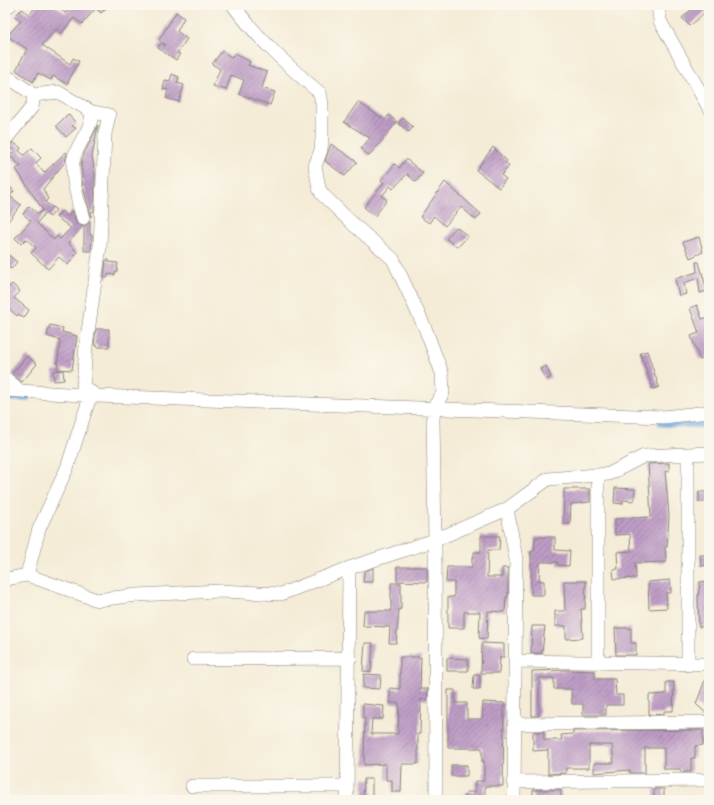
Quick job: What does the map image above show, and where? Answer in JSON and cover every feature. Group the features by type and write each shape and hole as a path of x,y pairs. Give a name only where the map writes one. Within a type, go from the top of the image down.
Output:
{"street":[{"path":"5,8 10,5"},
{"path":"233,5 247,24 284,63 320,93 322,104 322,138 321,150 315,166 322,194 354,225 393,259 425,328 442,373 443,393 433,414 436,800"},
{"path":"658,5 660,21 709,108"},
{"path":"5,75 34,95 58,92 92,112 109,115 105,134 100,246 86,346 83,387 93,398"},
{"path":"5,140 32,107 34,95"},
{"path":"83,218 78,204 74,173 74,158 92,121 92,112"},
{"path":"5,378 19,390"},
{"path":"5,390 19,390 93,398 433,414 663,417 709,412"},
{"path":"27,575 39,529 67,468 93,398"},
{"path":"5,582 7,579 27,575 97,600 137,595 220,591 281,594 349,568 435,540 507,509 548,479 609,474 644,456 709,453"},
{"path":"688,454 688,665"},
{"path":"598,476 598,662"},
{"path":"507,509 516,559 514,800"},
{"path":"347,800 350,658 349,568"},
{"path":"193,659 350,658"},
{"path":"515,661 688,665 709,664"},
{"path":"514,724 709,722"},
{"path":"513,782 709,780"},
{"path":"192,786 347,786"}],"building":[{"path":"37,5 55,5 65,13 72,5 109,5 101,13 96,8 82,24 74,18 62,33 56,29 42,45 70,64 73,58 79,61 67,84 53,76 51,80 38,73 33,82 16,70 27,49 7,36 21,21 15,16 22,9 29,15"},
{"path":"697,5 709,5 709,8 690,26 682,18"},
{"path":"176,12 184,18 177,31 187,39 177,53 180,54 176,60 158,48 161,43 165,46 165,44 159,40"},
{"path":"222,51 232,58 235,53 250,62 248,65 267,72 262,88 275,92 270,105 239,94 244,80 231,75 226,90 213,86 220,69 212,64"},
{"path":"172,74 179,77 177,83 184,85 179,102 166,98 168,90 163,89 165,80 170,81"},
{"path":"358,102 385,120 389,115 397,122 369,156 361,149 370,138 344,122"},
{"path":"68,114 76,123 72,126 76,128 66,137 57,125"},
{"path":"403,118 413,127 409,132 398,123"},
{"path":"98,125 92,156 95,175 94,211 91,212 91,217 83,186 81,164 84,154"},
{"path":"13,142 21,148 19,151 24,155 32,148 41,158 36,163 44,173 66,152 67,153 65,162 43,189 48,199 45,202 56,210 50,217 45,213 37,223 54,240 57,236 60,239 71,228 56,217 62,211 68,216 72,210 77,224 83,226 68,243 77,252 68,265 59,257 48,269 31,253 36,248 26,239 21,244 15,238 31,221 23,214 29,206 38,214 43,210 16,169 21,166 10,156 14,151 9,147"},
{"path":"331,144 357,162 345,176 325,161"},
{"path":"493,147 507,161 505,163 509,166 501,175 506,179 499,188 476,170"},
{"path":"406,159 423,173 416,182 407,174 393,189 390,186 382,196 387,200 375,216 364,207 384,183 381,180 395,164 399,168"},
{"path":"5,182 14,191 10,196 21,205 5,225"},
{"path":"445,182 481,214 476,220 461,207 445,226 434,216 429,223 420,217"},
{"path":"90,221 90,235 92,235 91,251 84,251 84,226"},
{"path":"456,227 468,236 458,247 446,239"},
{"path":"699,237 703,252 690,258 683,242"},
{"path":"5,252 17,262 11,269 5,264"},
{"path":"106,260 109,260 109,262 118,263 117,272 115,272 115,275 108,274 107,278 104,278"},
{"path":"696,262 699,262 707,291 700,293 698,278 684,283 686,294 679,296 675,279 697,272"},
{"path":"12,284 20,291 14,298 29,310 24,318 18,314 17,316 5,305 5,291"},
{"path":"697,305 702,319 709,317 709,356 700,360 691,336 699,333 690,308"},
{"path":"50,325 63,328 62,332 77,336 72,370 57,369 60,340 47,336"},
{"path":"96,329 109,329 109,347 97,347 97,345 94,345"},
{"path":"647,351 659,387 653,389 640,353"},
{"path":"27,356 37,364 22,382 12,374"},
{"path":"546,366 551,377 546,380 540,369"},
{"path":"63,370 64,380 54,381 53,371"},
{"path":"669,463 669,471 665,471 669,516 667,547 665,547 666,562 635,563 636,578 614,579 613,569 618,569 617,552 631,551 630,534 615,535 615,519 651,517 648,464"},
{"path":"615,488 635,489 634,501 623,500 623,504 614,503"},
{"path":"564,489 590,489 590,502 571,504 570,524 563,524"},
{"path":"699,492 709,492 709,502 699,502"},
{"path":"481,536 500,536 499,550 488,550 487,577 502,577 502,568 508,568 508,597 506,597 505,612 488,611 487,639 479,638 480,612 464,612 464,628 448,628 448,597 454,597 454,582 446,582 447,567 472,567 472,557 474,557 474,552 481,552"},
{"path":"535,537 555,537 555,550 570,551 569,566 558,565 558,562 540,562 539,581 544,581 544,595 531,595 531,551 534,551"},
{"path":"700,555 709,555 709,565 701,566"},
{"path":"397,567 427,567 427,582 397,581"},
{"path":"373,568 373,582 363,582 364,572"},
{"path":"670,580 671,593 666,593 667,608 649,609 648,582"},
{"path":"564,581 586,581 585,609 581,609 583,638 566,639 566,626 555,626 555,611 565,611"},
{"path":"709,581 709,626 699,627 698,598 700,582"},
{"path":"391,583 401,583 401,609 399,609 396,643 389,643 390,627 363,626 364,611 391,611"},
{"path":"532,626 545,626 542,653 531,653"},
{"path":"615,628 631,628 631,643 636,643 636,655 616,655"},
{"path":"365,643 373,643 371,672 363,671"},
{"path":"482,643 504,644 504,657 500,657 499,673 481,673"},
{"path":"400,657 421,657 420,689 428,689 427,700 421,699 420,734 418,734 418,764 402,764 401,792 392,792 392,780 386,780 386,764 364,765 365,718 363,718 363,704 384,706 383,719 372,719 371,734 398,734 399,703 390,703 390,688 400,689"},
{"path":"447,658 468,659 468,671 447,671"},
{"path":"532,671 595,671 595,679 615,679 616,695 623,695 623,705 606,705 606,715 583,715 583,704 572,704 571,689 554,689 554,678 539,678 539,716 532,716"},
{"path":"708,672 709,714 707,714 696,704"},
{"path":"364,674 381,675 380,689 363,688"},
{"path":"474,675 480,675 480,689 473,689"},
{"path":"666,682 674,682 673,711 664,711 664,714 649,715 649,695 666,694"},
{"path":"448,690 455,690 455,703 467,703 467,719 482,719 483,702 504,703 503,786 485,786 485,800 465,800 466,792 475,792 475,781 484,781 484,761 482,761 482,748 448,748"},
{"path":"703,730 703,745 695,746 695,758 691,758 691,772 681,772 680,769 664,769 664,748 645,748 645,773 630,773 630,770 594,773 594,763 614,763 612,745 589,745 589,768 566,768 566,773 548,774 548,750 533,751 533,732 544,732 544,740 562,740 561,735 573,734 573,731"},
{"path":"451,765 467,765 467,776 451,776"},
{"path":"364,779 372,779 372,800 363,800"},
{"path":"654,789 664,789 664,800 654,800"},
{"path":"533,790 561,790 561,800 533,800"}],"waterway":[{"path":"5,397 26,397"},
{"path":"662,422 709,424"}]}
